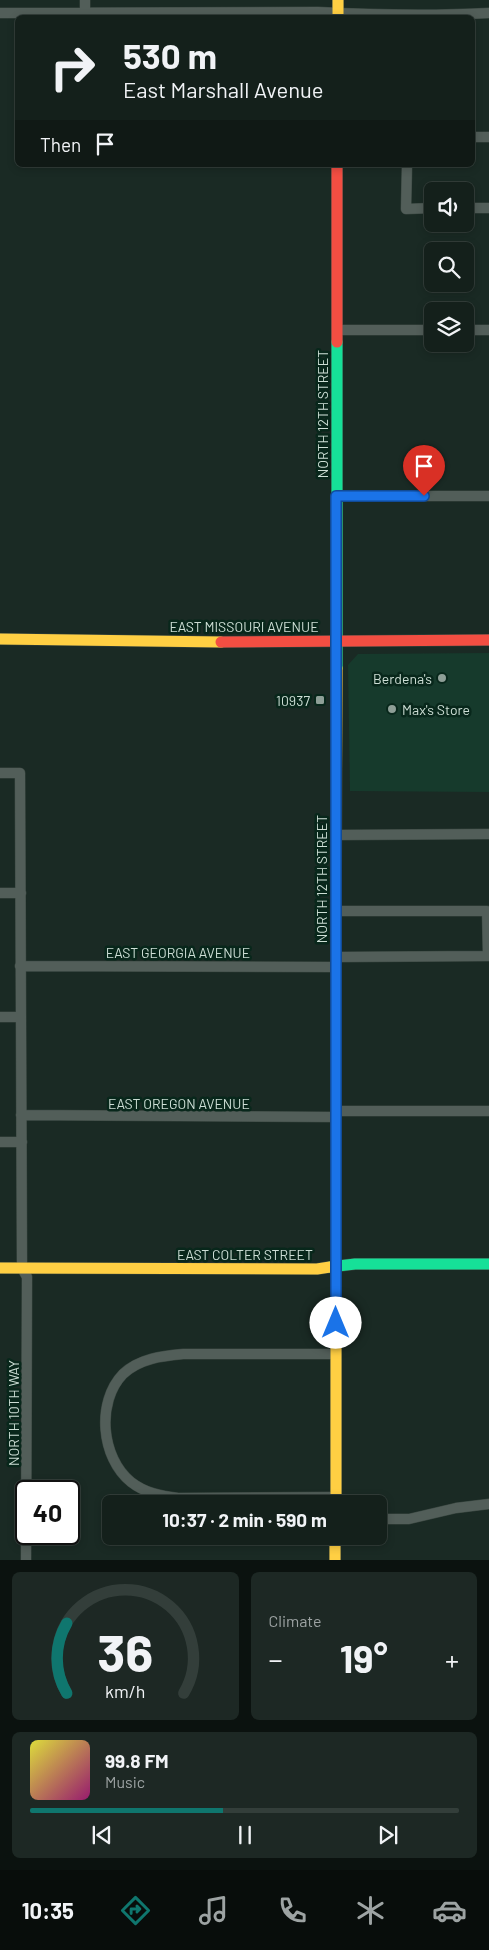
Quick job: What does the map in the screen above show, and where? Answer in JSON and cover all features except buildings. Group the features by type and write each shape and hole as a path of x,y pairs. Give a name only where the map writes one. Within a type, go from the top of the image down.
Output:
{"street":[{"path":"80,14 85,0"},
{"path":"208,0 208,12"},
{"path":"338,0 338,15"},
{"path":"0,13 177,15 208,12 338,15 489,13"},
{"path":"475,136 489,137"},
{"name":"NORTH 12TH STREET","path":"336,1495 337,167"},
{"path":"408,167 406,208 424,208"},
{"path":"474,208 489,208"},
{"path":"337,330 424,330"},
{"path":"474,330 489,330"},
{"path":"336,496 489,496"},
{"name":"EAST MISSOURI AVENUE","path":"0,640 177,642 489,640"},
{"name":"NORTH 10TH WAY","path":"0,773 20,773 22,1268 27,1277 26,1560"},
{"path":"336,835 489,834"},
{"path":"0,893 20,893"},
{"path":"336,911 487,911 488,956"},
{"name":"EAST GEORGIA AVENUE","path":"20,966 336,962 488,956"},
{"path":"0,1017 21,1017"},
{"name":"EAST OREGON AVENUE","path":"21,1115 336,1114 489,1111"},
{"path":"0,1142 22,1142"},
{"name":"EAST COLTER STREET","path":"0,1268 317,1269 355,1264 489,1264"},
{"path":"160,1495 146,1491 132,1483 121,1473 108,1447 106,1418 109,1400 123,1374 135,1366 155,1358 184,1354 336,1354"},
{"path":"387,1519 409,1518 450,1509 489,1504"},
{"path":"335,1560 336,1545"}],"shaded area":[{"path":"489,653 489,792 350,791 348,665 358,654"}],"traffic: fast":[{"path":"337,342 337,668"},
{"path":"336,872 336,1142"},
{"path":"330,1267 355,1264 489,1264"}],"traffic: slow":[{"path":"338,0 338,15"},
{"path":"0,639 221,642"},
{"path":"336,872 337,668"},
{"path":"336,1142 336,1495"},
{"path":"0,1268 317,1269 330,1267"},
{"path":"335,1545 335,1560"}],"traffic: jam":[{"path":"337,167 337,342"},
{"path":"221,642 489,640"}],"place":[{"name":"Berdena's","path":"442,678"},
{"name":"10937","path":"320,700"},
{"name":"Max's Store","path":"392,709"}],"route":[{"path":"336,1323 336,496 424,496"}]}
